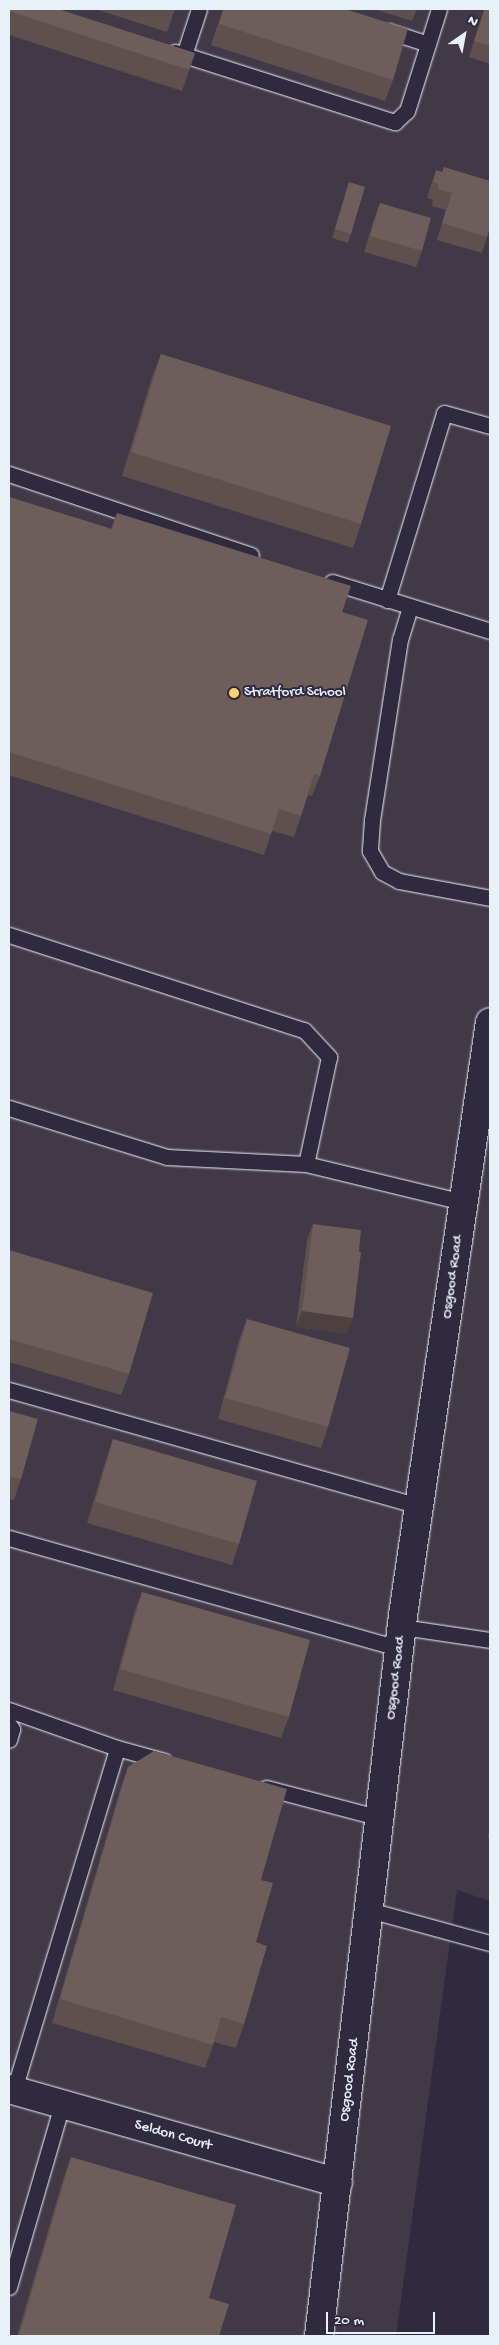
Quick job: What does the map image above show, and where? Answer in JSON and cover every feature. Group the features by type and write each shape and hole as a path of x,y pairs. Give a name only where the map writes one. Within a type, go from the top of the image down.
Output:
{"main road":[{"name":"Osgood Road","path":"319,2336 400,1638 490,1022"},
{"name":"Seldon Court","path":"11,2089 338,2183"}],"lane":[{"path":"184,55 198,9"},
{"path":"157,46 394,122 407,111 439,9"},
{"path":"373,26 428,44"},
{"path":"387,600 444,413 490,426"},
{"path":"9,474 264,559"},
{"path":"320,578 490,631"},
{"path":"410,607 400,639 372,820 370,851 382,872 399,882 490,898"},
{"path":"9,936 304,1030 329,1057 306,1164"},
{"path":"9,1108 167,1156 306,1164 464,1202"},
{"path":"9,1390 419,1506"},
{"path":"9,1538 400,1638 490,1640"},
{"path":"9,1710 118,1748 183,1766"},
{"path":"9,1724 12,1730 9,1740"},
{"path":"11,2089 118,1748"},
{"path":"249,1783 380,1818"},
{"path":"369,1910 490,1943"},
{"path":"9,2287 62,2104"}],"shaded area":[{"path":"9,9 490,9 490,1901 457,1890 396,2336 9,2336"}],"building":[{"path":"9,9 58,9 195,53 189,70 9,11"},
{"path":"224,9 345,9 408,29 393,80 219,24"},
{"path":"485,9 490,9 490,46 474,41"},
{"path":"444,167 490,181 490,228 487,237 442,223 452,193 438,189 439,184 433,182 436,170 442,172"},
{"path":"349,182 365,187 351,234 335,229"},
{"path":"380,203 431,218 422,251 370,236"},
{"path":"161,354 391,426 361,524 131,452"},
{"path":"9,497 112,529 117,513 351,586 342,612 368,620 320,776 314,774 301,816 279,809 271,834 9,752"},
{"path":"313,1224 361,1230 359,1252 361,1252 353,1318 302,1311"},
{"path":"9,1250 153,1293 129,1374 9,1339"},
{"path":"247,1319 350,1348 328,1427 225,1398"},
{"path":"9,1411 38,1419 21,1479 9,1476"},
{"path":"113,1439 257,1481 239,1544 95,1502"},
{"path":"142,1592 310,1640 289,1717 120,1669"},
{"path":"154,1751 287,1789 261,1880 273,1883 256,1942 267,1946 244,2024 221,2017 213,2045 60,1999 128,1767"},
{"path":"71,2157 236,2205 209,2298 229,2304 219,2336 19,2336"}],"place":[{"name":"Stratford School","path":"234,693"}]}
